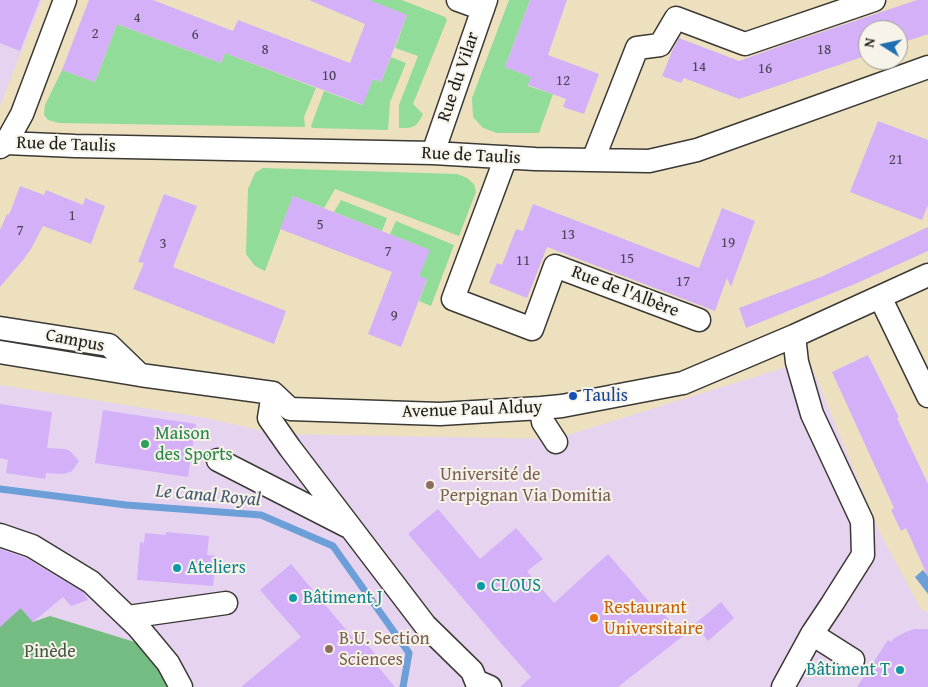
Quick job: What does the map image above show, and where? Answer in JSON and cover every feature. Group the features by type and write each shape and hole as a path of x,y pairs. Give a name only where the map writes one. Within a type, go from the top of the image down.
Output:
{"street":[{"path":"3,145 22,114 65,0"},
{"path":"458,0 484,4"},
{"path":"593,160 637,48 660,45 676,18 745,44 874,0"},
{"name":"Rue du Vilar","path":"432,153 484,4"},
{"name":"Rue de Taulis","path":"3,145 432,153 535,159 649,161 697,150 928,66"},
{"name":"Rue de l'Albère","path":"506,156 453,299 532,329 555,266 699,320"},
{"name":"Avenue Paul Alduy","path":"0,352 273,394 290,409 440,414 541,408 562,406 683,383 794,336 928,275"},
{"path":"880,297 928,396"},
{"name":"Campus","path":"0,328 109,345 140,375"},
{"path":"783,687 812,634 863,555 862,521 812,414 797,362 794,336"},
{"path":"273,394 269,418 290,448 426,625 472,671 479,685"},
{"path":"541,408 543,422 556,442"},
{"path":"218,460 352,529"},
{"path":"0,535 32,546 91,582 138,627 168,663 181,687"},
{"path":"128,617 226,603"},
{"path":"812,634 853,660"}],"shaded area":[{"path":"0,0 42,0 0,106"},
{"name":"Université de Perpignan Via Domitia","path":"809,360 879,531 921,609 928,613 928,687 0,687 0,385 206,418 276,434 555,439"}],"green space":[{"path":"368,0 402,0 445,17 447,20 413,104 423,114 414,126 399,128 399,105 418,56 395,48 407,15"},
{"path":"509,0 530,0 505,67 531,77 528,86 553,94 539,133 497,133 483,128 473,117 472,98"},
{"path":"117,24 221,63 225,53 316,88 304,117 305,127 59,123 48,120 44,115 45,105 62,70 95,82"},
{"path":"391,57 406,63 390,102 388,130 312,128 311,126 324,91 362,105 373,79 381,82"},
{"path":"263,168 457,174 467,178 474,184 476,192 459,236 335,189 324,208 293,196 265,271 255,266 246,254 248,189 255,173"},
{"path":"341,200 387,218 382,231 334,212"},
{"path":"396,221 454,245 431,306 419,301 427,280 419,276 429,250 390,234"},
{"name":"Pinède","path":"20,607 33,622 50,616 138,643 177,687 0,687 0,625"}],"water":[{"path":"923,570 928,576 928,594 915,577"}],"building":[{"path":"0,0 40,0 20,51 0,43"},
{"path":"89,0 153,0 233,31 238,20 350,63 365,24 309,0 369,0 407,15 381,82 373,79 363,105 225,53 221,63 117,24 95,82 62,70"},
{"path":"530,0 567,0 548,55 599,74 584,114 563,107 566,99 528,85 531,77 505,67"},
{"path":"917,0 928,0 928,34 908,41 908,20 858,20 858,58 739,99 684,78 681,83 662,76 679,38 739,61 789,43"},
{"path":"878,121 928,140 928,205 922,220 850,192"},
{"path":"20,186 44,195 46,190 83,205 85,198 105,206 91,244 43,226 31,249 0,287 0,230 7,214 9,215"},
{"path":"164,194 197,206 173,267 286,311 274,344 133,289 144,263 138,262"},
{"path":"293,196 430,250 419,276 427,279 401,347 368,334 392,272 280,229"},
{"path":"533,204 699,268 722,208 755,221 731,287 727,278 715,311 547,247 527,298 489,283 497,263 502,265 516,229 523,231"},
{"path":"928,227 928,251 855,284 746,328 739,308 823,276"},
{"path":"868,355 899,417 897,418 928,484 928,577 906,528 901,531 891,510 894,508 832,372"},
{"path":"0,404 52,412 47,448 70,451 79,461 72,471 64,474 46,473 45,479 6,473 8,460 0,458"},
{"name":"Maison des Sports","path":"103,410 196,424 188,477 95,463"},
{"name":"Restaurant Universitaire","path":"438,509 480,559 516,528 543,559 527,571 554,603 608,554 651,604 654,602 683,636 618,687 520,687 531,677 408,534"},
{"name":"Ateliers","path":"166,532 209,536 207,555 216,556 213,586 137,580 140,542 144,543 145,533 166,535"},
{"path":"0,549 26,558 83,592 88,600 71,606 63,597 33,622 21,608 0,627"},
{"name":"B.U. Section Sciences","path":"291,564 353,638 359,634 379,659 375,663 395,687 241,687 301,637 260,590"},
{"path":"721,602 734,618 708,641 695,624"},
{"name":"Bâtiment T","path":"914,629 928,629 928,687 857,687 888,640 891,642 894,638"}],"waterway":[{"name":"Le Canal Royal","path":"0,489 126,505 261,515 333,546 409,653 403,687"}],"place":[{"name":"Taulis","path":"573,396"},
{"name":"Maison des Sports","path":"145,444"},
{"name":"Université de Perpignan Via Domitia","path":"430,485"},
{"name":"Ateliers","path":"177,568"},
{"name":"CLOUS","path":"481,586"},
{"name":"Bâtiment J","path":"293,598"},
{"name":"Restaurant Universitaire","path":"594,618"},
{"name":"B.U. Section Sciences","path":"329,649"},
{"name":"Bâtiment T","path":"900,670"}]}
